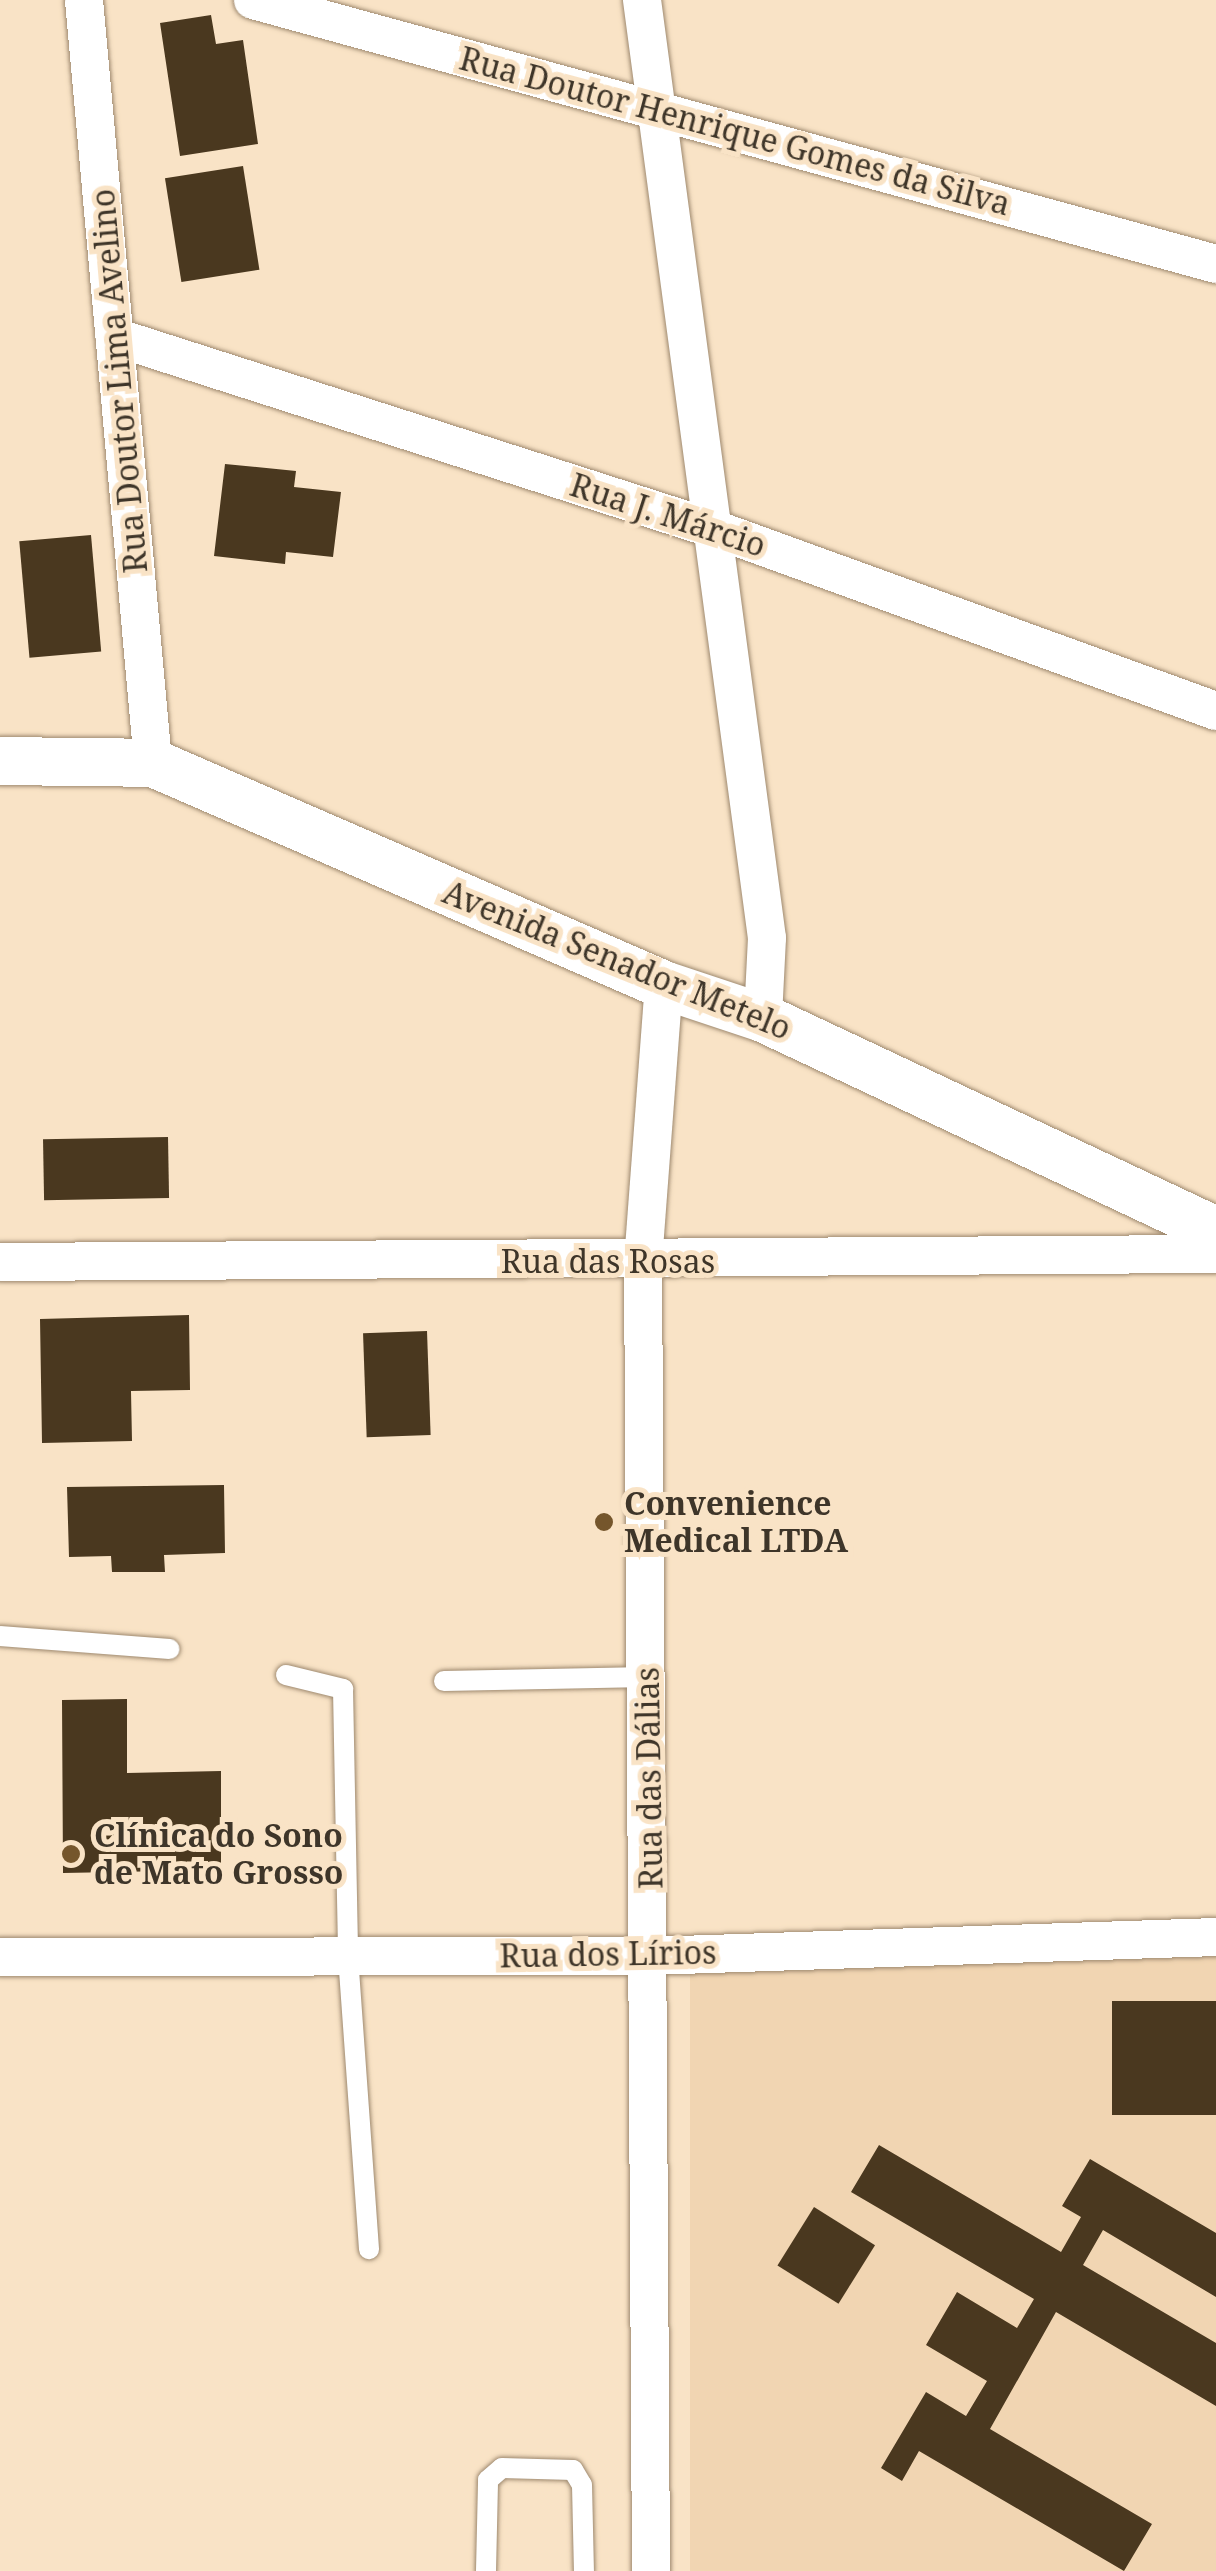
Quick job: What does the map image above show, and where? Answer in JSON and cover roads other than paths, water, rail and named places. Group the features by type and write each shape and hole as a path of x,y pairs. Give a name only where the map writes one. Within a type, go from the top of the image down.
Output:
{"street":[{"name":"Rua Doutor Lima Avelino","path":"84,0 154,763"},
{"name":"Rua Doutor Henrique Gomes da Silva","path":"254,0 1216,264"},
{"path":"642,0 653,107 717,530 767,938 763,1018"},
{"name":"Rua J. Márcio","path":"115,337 717,530 1216,711"},
{"name":"Avenida Senador Metelo","path":"0,761 154,763 664,985 763,1018 1216,1230"},
{"name":"Rua das Dálias","path":"651,2571 643,1262 664,985"},
{"name":"Rua das Rosas","path":"0,1262 643,1262 1216,1254"},
{"name":"Rua dos Lírios","path":"0,1957 650,1956 1216,1937"}],"lane":[{"path":"0,1636 170,1649"},
{"path":"286,1674 343,1688 348,1956 369,2249"},
{"path":"444,1680 648,1677"},
{"path":"486,2571 488,2480 502,2468 573,2470 584,2571"}],"place":[{"name":"Convenience Medical LTDA","path":"604,1522"},
{"name":"Clínica do Sono de Mato Grosso","path":"71,1854"}]}
